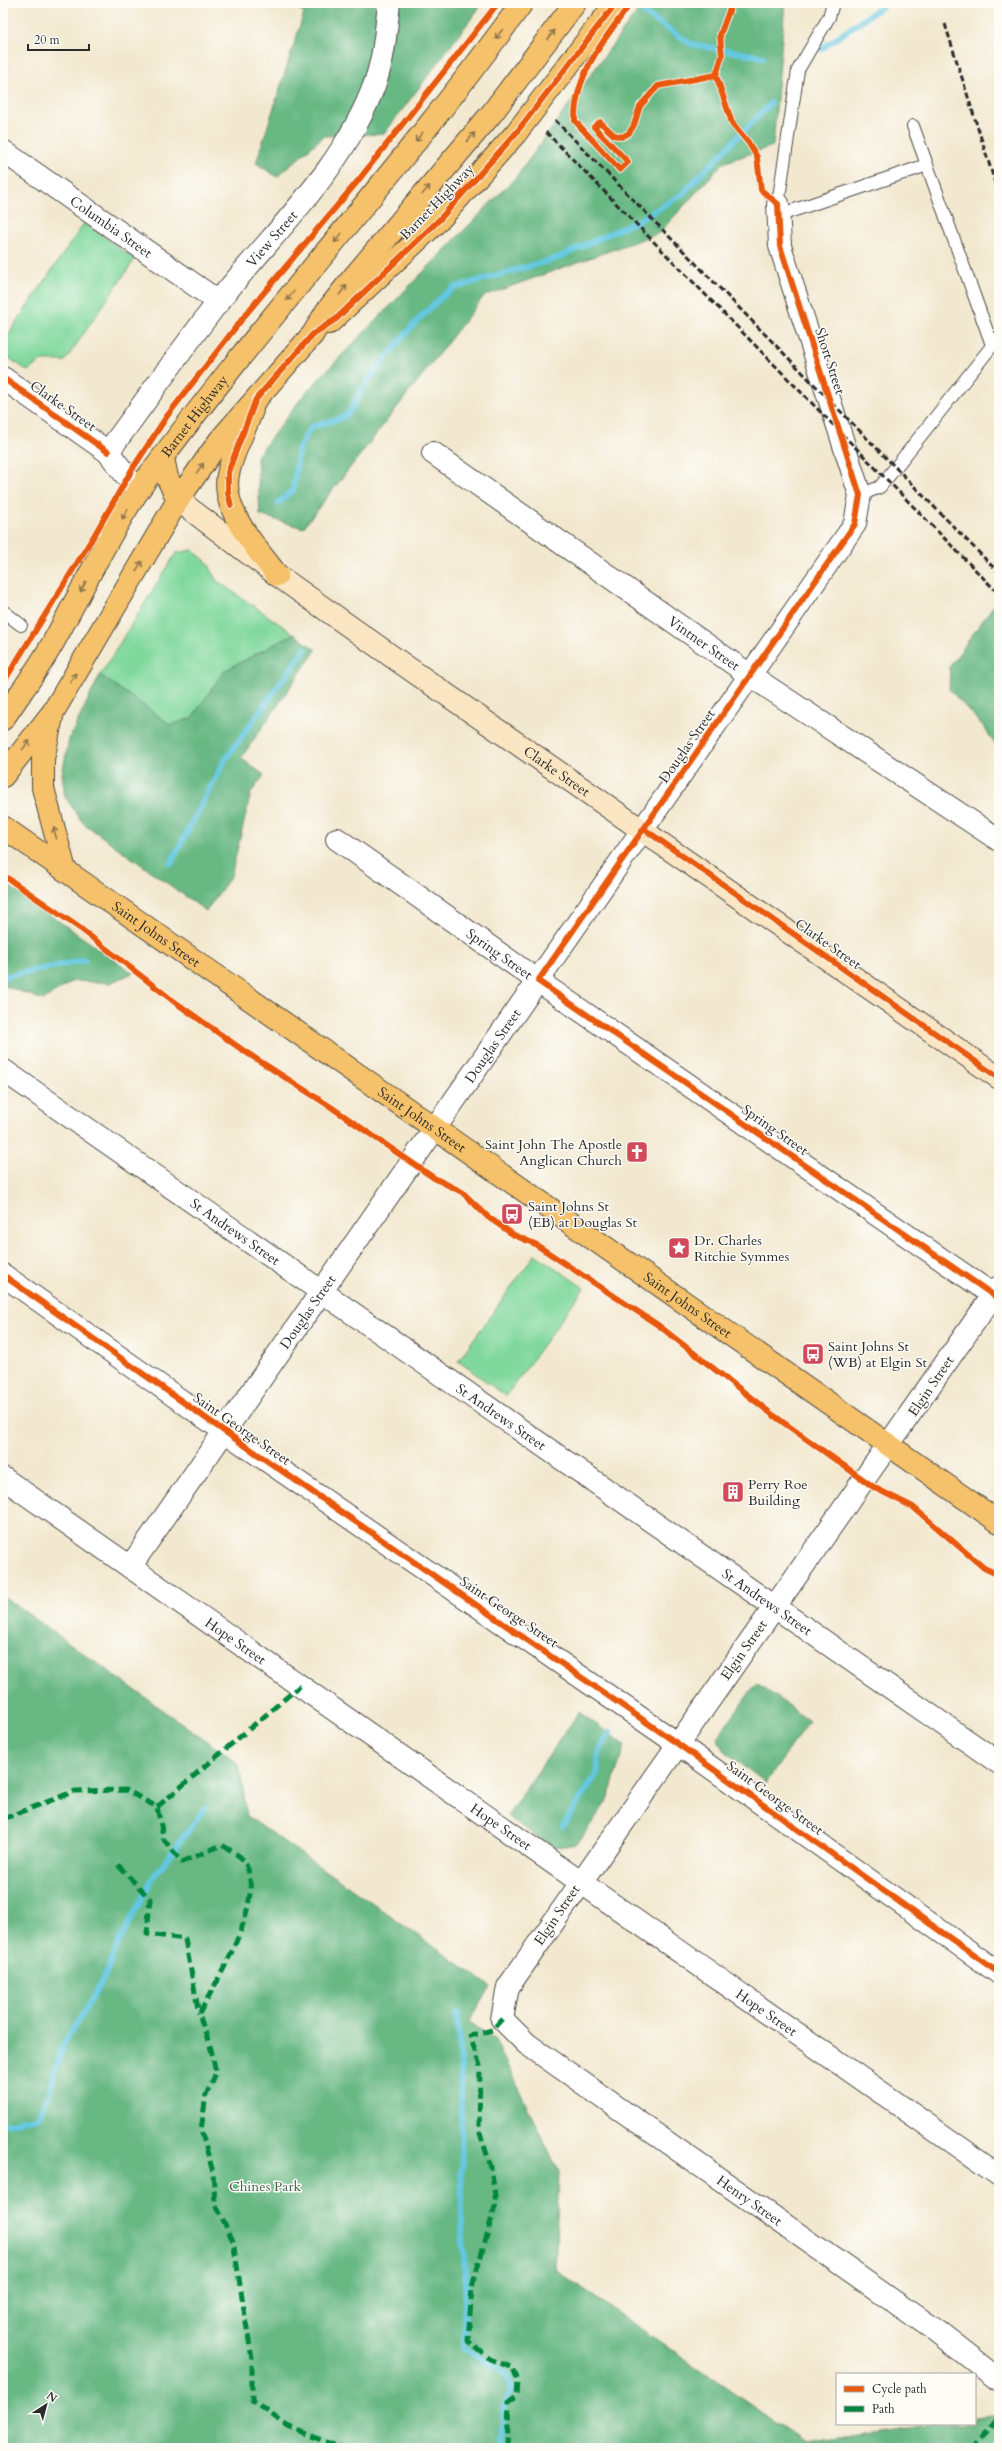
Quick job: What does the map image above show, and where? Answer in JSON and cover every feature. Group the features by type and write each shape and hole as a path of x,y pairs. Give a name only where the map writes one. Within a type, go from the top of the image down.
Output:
{"main road":[{"name":"Barnet Highway","path":"3,719 49,650 138,491 237,360 459,88 522,3"},
{"name":"Barnet Highway","path":"313,334 336,319 440,219 516,133 616,3"},
{"name":"Barnet Highway","path":"3,776 53,712 178,500 231,426 256,400 313,334 326,312 352,279 492,113 572,4"},
{"path":"256,400 228,472 228,494 241,525 277,575"},
{"path":"163,458 169,483 178,500"},
{"name":"Clarke Street","path":"178,500 277,575 644,829 999,1078"},
{"path":"53,712 42,773 48,808 65,870"},
{"name":"Saint Johns Street","path":"3,827 999,1522"}],"street":[{"name":"View Street","path":"108,452 219,302 336,160 354,130 375,82 385,38 388,3"},
{"name":"Columbia Street","path":"3,151 219,302"},
{"name":"Short Street","path":"778,210 780,246 860,495 855,524"},
{"name":"Clarke Street","path":"3,378 108,452 138,491"},
{"name":"Vintner Street","path":"433,453 751,676 999,840"},
{"name":"Douglas Street","path":"130,1567 320,1291 436,1130 855,524"},
{"name":"Spring Street","path":"338,839 538,981 997,1294"},
{"name":"St Andrews Street","path":"3,1070 776,1606 999,1763"},
{"name":"Saint George Street","path":"3,1275 224,1431 678,1744 999,1973"},
{"name":"Elgin Street","path":"502,2019 508,1987 579,1883 997,1294"},
{"name":"Hope Street","path":"3,1478 579,1883 999,2175"},
{"name":"Henry Street","path":"502,2019 527,2044 936,2331 999,2380"}],"lane":[{"path":"833,3 829,17 798,70 778,210 927,165"},
{"path":"860,495 880,487 996,341 913,126"},
{"path":"3,611 21,625"}],"green space":[{"path":"291,3 483,3 384,134 324,136 277,177 256,163 304,13"},
{"path":"643,3 785,3 773,146 723,163 659,233 484,296 303,528 260,515 257,456 307,391 517,176"},
{"path":"84,223 135,259 65,361 41,361 28,371 3,354 3,342"},
{"path":"193,550 208,563 216,580 294,634 224,671 192,718 171,725 100,675 176,553"},
{"path":"996,602 999,605 999,750 983,726 949,689 950,666"},
{"path":"294,634 316,650 241,758 264,775 251,793 231,876 206,911 83,823 65,797 62,774 69,739 100,675 171,725 192,718 224,671"},
{"path":"3,882 133,973 110,983 73,981 43,1000 3,985"},
{"path":"535,1254 584,1288 506,1396 458,1361"},
{"name":"Chines Park","path":"3,1596 239,1764 247,1816 490,1986 469,2023 494,2038 559,2173 555,2269 805,2443 928,2425 976,2425 976,2418 999,2415 999,2448 3,2448"},
{"path":"757,1683 809,1721 766,1783 723,1750 717,1737"},
{"path":"579,1712 625,1745 607,1801 577,1844 553,1848 507,1816"}],"waterway":[{"path":"821,49 887,3"},
{"path":"955,3 968,5"},
{"path":"644,13 691,44 763,57"},
{"path":"278,503 293,490 299,447 311,427 345,416 354,405 362,389 395,346 417,321 453,288 555,259 641,219 681,195 771,103"},
{"path":"171,863 225,760 305,649"},
{"path":"3,977 85,960"},
{"path":"563,1826 597,1773 599,1752 610,1732"},
{"path":"3,2124 38,2118 48,2097 63,2045 101,1984 119,1942 152,1879 205,1808"},
{"path":"457,2013 461,2068 462,2227 466,2286 463,2347 507,2375 512,2389 504,2406 501,2448"}],"railway":[{"path":"945,24 999,195"},
{"path":"555,120 999,573"},
{"path":"546,132 999,594"}],"marked path":[{"path":"157,1807 300,1686"},
{"path":"3,1819 75,1791 126,1790 157,1807 164,1840 182,1862 222,1845 237,1854 244,1861 250,1877 250,1896 245,1917 227,1961 199,2014 211,2049 216,2073 206,2095 201,2130 213,2172 215,2203 233,2241 252,2359 252,2400 287,2426 341,2448"},
{"path":"118,1865 150,1899 147,1934 185,1939 199,2014"},
{"path":"502,2019 492,2030 470,2036 480,2066 479,2130 491,2167 496,2203 472,2287 468,2341 490,2359 513,2368 518,2381 517,2397 509,2402 507,2448"},
{"path":"971,2448 999,2417"}],"cycle path":[{"path":"3,683 95,534 133,468 167,416 246,314 357,182 498,3"},
{"path":"231,505 228,494 228,472 256,399 313,334 336,319 440,219 516,133 616,3"},
{"path":"631,3 593,58 585,73 576,104 575,121 620,170 628,162 594,127 600,122 614,135 622,137 629,133 634,125 640,106 658,86 716,75"},
{"path":"732,3 720,35 722,56 716,75 732,123 748,142 757,157 761,190 778,204 780,246 860,495 855,524 538,981 999,1299"},
{"path":"3,378 108,452"},
{"path":"644,829 999,1078"},
{"path":"3,875 81,929 172,1000 244,1051 331,1107 434,1178 462,1192 488,1217 514,1235 535,1244 658,1325 773,1415 875,1488 913,1507 984,1568 999,1575"},
{"path":"3,1275 224,1431 678,1744 999,1973"}],"place":[{"name":"Saint John The Apostle Anglican Church","path":"637,1152"},
{"name":"Saint Johns St (EB) at Douglas St","path":"512,1214"},
{"name":"Dr. Charles Ritchie Symmes","path":"679,1248"},
{"name":"Saint Johns St (WB) at Elgin St","path":"813,1354"},
{"name":"Perry Roe Building","path":"733,1492"}]}
